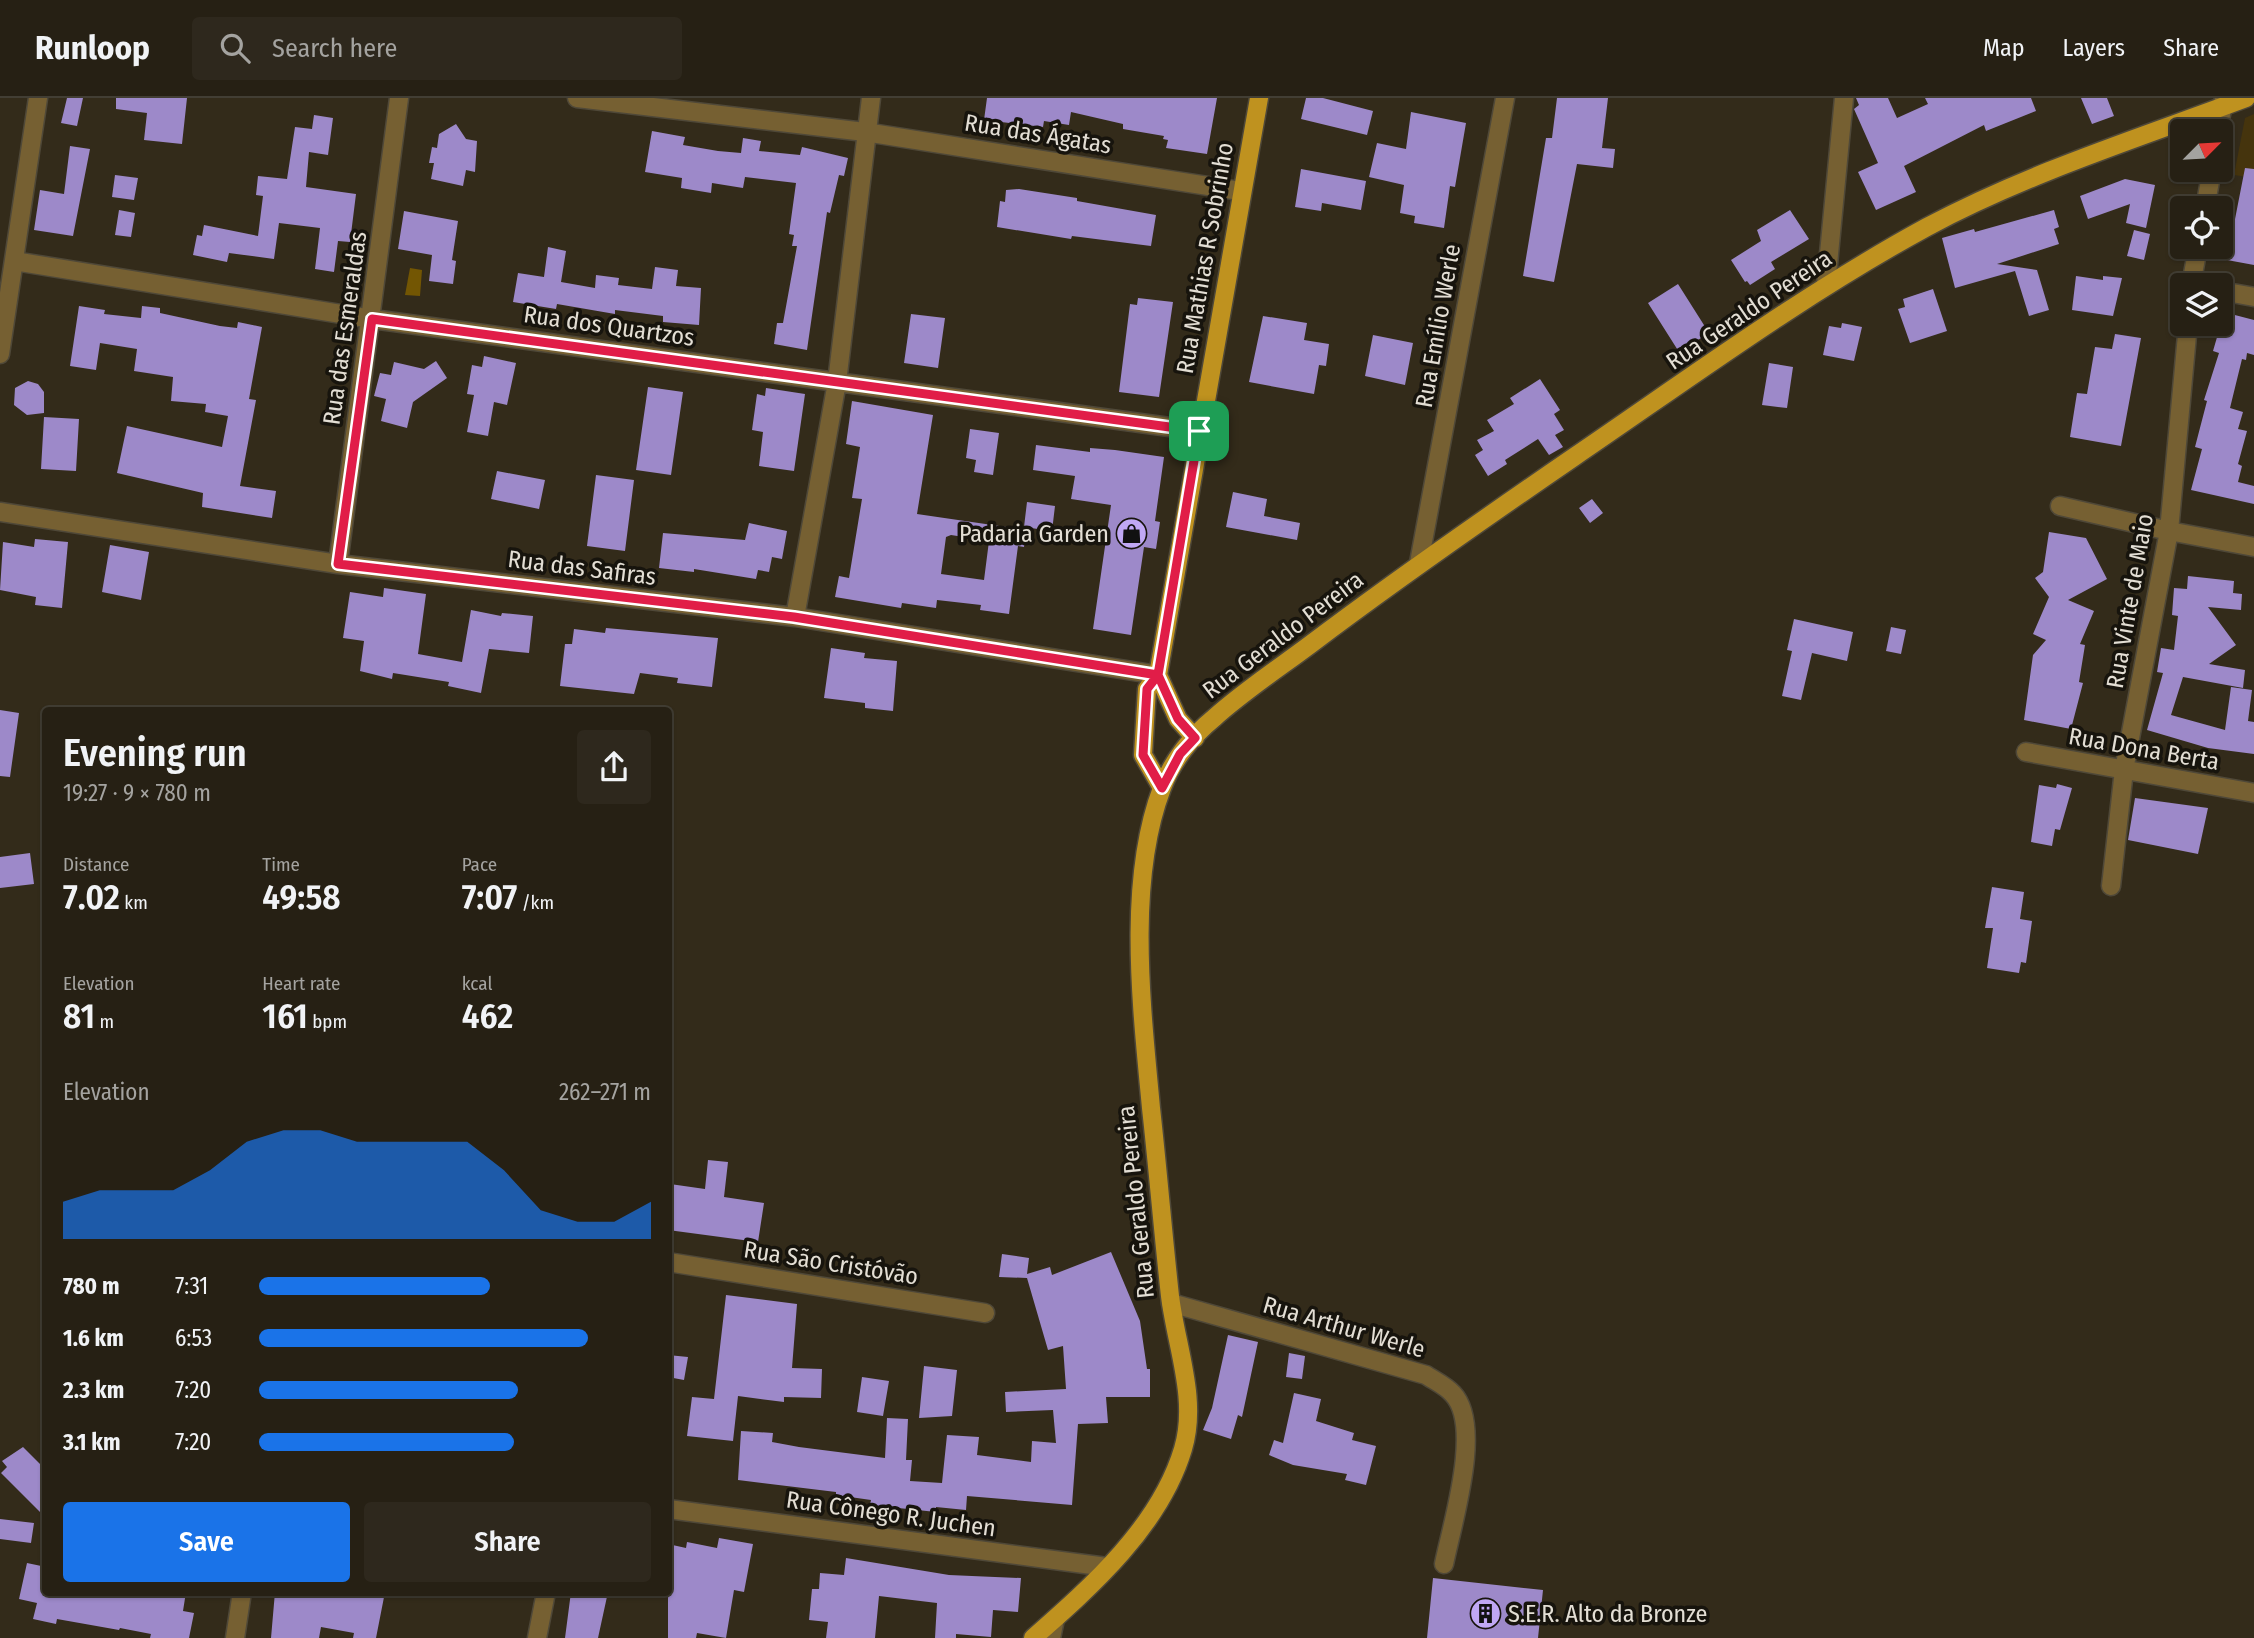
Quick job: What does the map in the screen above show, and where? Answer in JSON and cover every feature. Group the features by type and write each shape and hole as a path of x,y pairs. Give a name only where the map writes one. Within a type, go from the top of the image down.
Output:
{"main road":[{"name":"Rua Mathias R Sobrinho","path":"1162,788 1143,755 1147,689 1158,675 1240,191 1259,98"},
{"name":"Rua Geraldo Pereira","path":"1033,1638 1107,1567 1140,1530 1172,1480 1186,1442 1188,1395 1171,1303 1143,1024 1139,946 1145,868 1162,788 1180,754 1211,719 1419,563 1826,285 1931,225 2035,177 2223,102 2246,98"},
{"path":"1158,675 1178,719 1195,738"}],"street":[{"path":"0,354 38,98"},
{"name":"Rua das Esmeraldas","path":"338,564 399,98"},
{"name":"Rua das Ágatas","path":"578,98 865,132 1240,191"},
{"path":"794,617 837,382 871,98"},
{"name":"Rua Emílio Werle","path":"1419,563 1505,98"},
{"path":"1826,285 1844,98"},
{"name":"Rua dos Quartzos","path":"14,261 372,319 1199,431"},
{"path":"2233,293 2254,297"},
{"name":"Rua Vinte de Maio","path":"2111,886 2124,770 2169,531 2187,336"},
{"path":"2060,506 2254,547"},
{"name":"Rua das Safiras","path":"0,512 338,564 794,617 1158,675"},
{"name":"Rua Dona Berta","path":"2026,752 2254,793"},
{"name":"Rua São Cristóvão","path":"672,1263 985,1313"},
{"name":"Rua Arthur Werle","path":"1171,1303 1426,1375 1454,1395 1466,1424 1465,1459 1444,1564"},
{"name":"Rua Cônego R. Juchen","path":"672,1510 1107,1567"},
{"path":"235,1638 241,1596"},
{"path":"537,1638 545,1596"},
{"path":"1051,1638 1055,1619"}],"shaded area":[{"path":"2254,114 2254,178 2234,175 2245,118"},
{"path":"410,268 422,270 420,296 405,295"}],"building":[{"path":"67,98 83,98 77,126 61,123"},
{"path":"116,98 187,98 182,144 144,140 147,113 116,109"},
{"path":"987,98 1217,98 1207,154 1166,148 1168,140 1163,139 1164,136 1123,129 1123,124 1071,112 1069,125 1044,121 1043,127 984,120"},
{"path":"1306,98 1323,98 1373,111 1367,135 1301,119"},
{"path":"1557,98 1608,98 1602,148 1615,149 1613,168 1577,164 1554,282 1523,276 1546,138 1552,138"},
{"path":"1856,98 1888,98 1897,118 1928,104 1925,98 2031,98 2036,111 1986,131 1984,125 1904,166 1916,192 1876,210 1858,172 1878,163 1854,109 1859,105"},
{"path":"2081,98 2107,98 2114,116 2092,124"},
{"path":"1411,112 1466,123 1455,187 1450,186 1444,228 1414,223 1415,216 1400,213 1404,185 1369,177 1377,143 1406,149"},
{"path":"314,115 333,118 328,155 309,152 306,187 356,194 350,242 338,241 334,272 315,269 320,228 279,223 274,259 229,253 227,262 193,255 197,235 202,236 204,225 258,236 263,196 256,195 258,176 287,179 295,127 312,129"},
{"path":"456,124 466,139 477,141 475,172 466,170 463,186 431,179 434,163 429,163 432,147 437,148 439,134"},
{"path":"652,131 685,137 683,145 718,151 741,153 743,138 761,141 759,151 800,155 802,147 848,158 844,176 839,175 830,213 827,212 807,350 774,344 777,323 783,323 797,246 792,246 794,235 789,234 796,183 745,177 743,188 712,183 711,193 681,188 682,178 645,172"},
{"path":"70,146 90,149 73,236 34,230 40,190 64,194"},
{"path":"2245,168 2254,169 2254,265 2227,260 2233,259 2233,229"},
{"path":"1301,169 1366,181 1361,210 1322,203 1321,211 1295,207"},
{"path":"115,175 138,178 134,200 112,197"},
{"path":"2125,179 2155,185 2146,228 2126,223 2130,204 2088,219 2080,196"},
{"path":"1019,189 1156,215 1151,246 1072,236 1071,239 997,227 1000,201 1005,202 1006,190"},
{"path":"119,210 135,213 131,237 115,235"},
{"path":"1790,210 1809,239 1771,262 1775,269 1750,285 1745,282 1731,260 1761,241 1757,230"},
{"path":"2054,210 2059,227 2054,229 2059,244 1997,264 2037,270 2049,310 2029,316 2015,271 1955,288 1942,238 1974,229 1975,232"},
{"path":"404,211 458,221 452,260 456,261 453,284 429,281 432,255 398,249"},
{"path":"2134,230 2150,234 2144,260 2127,256"},
{"path":"548,247 566,251 561,282 595,288 596,275 619,278 618,285 652,289 655,267 678,270 676,286 701,288 699,325 663,322 663,316 615,310 615,314 557,304 556,309 513,302 518,273 544,277"},
{"path":"2076,276 2103,280 2103,276 2122,278 2113,316 2072,310"},
{"path":"1678,284 1709,333 1679,352 1648,303"},
{"path":"1933,289 1947,331 1910,343 1898,309 1905,307 1903,299"},
{"path":"1138,298 1173,302 1159,397 1119,392 1130,304 1137,305"},
{"path":"79,306 105,310 104,314 141,318 142,306 160,308 160,313 220,326 237,328 238,322 262,327 249,399 256,400 240,486 276,491 272,518 202,507 203,493 117,473 127,426 222,447 228,416 205,412 206,404 171,401 173,377 134,371 137,349 100,343 96,370 70,366"},
{"path":"911,314 945,318 938,368 904,363"},
{"path":"2233,315 2254,320 2254,355 2247,353 2246,360 2242,359 2230,408 2243,412 2238,429 2247,431 2238,464 2242,466 2238,482 2254,486 2254,504 2191,490 2202,449 2195,447 2207,401 2204,400 2219,353 2213,351 2217,336 2233,336"},
{"path":"1263,316 1307,323 1304,340 1329,344 1326,366 1319,365 1314,394 1249,382"},
{"path":"1842,323 1862,327 1854,361 1823,355 1829,326 1841,328"},
{"path":"2115,334 2141,338 2121,446 2070,437 2077,393 2087,394 2095,347 2112,349"},
{"path":"1373,335 1413,343 1405,385 1365,376"},
{"path":"484,356 516,363 507,405 494,402 488,436 467,432 474,395 467,394 472,365 482,367"},
{"path":"436,361 447,378 413,402 407,428 381,421 386,399 374,396 380,373 391,375 394,362 424,369"},
{"path":"1769,363 1793,367 1787,408 1762,405"},
{"path":"1540,379 1560,410 1554,414 1564,430 1555,435 1563,447 1549,455 1538,439 1505,460 1507,464 1488,476 1475,455 1483,450 1477,440 1494,431 1487,420 1514,404 1510,398"},
{"path":"28,381 38,384 44,392 44,413 27,415 14,405 15,388"},
{"path":"648,387 683,392 671,475 636,470"},
{"path":"766,388 805,394 794,471 759,466 763,432 752,430 757,394 765,396"},
{"path":"852,401 933,415 917,514 1026,530 1024,547 1018,546 1009,614 980,610 981,605 937,600 936,608 902,603 901,608 835,597 839,576 849,578 862,499 852,498 860,447 846,444","holes":["951,535 989,541 984,580 941,574 946,537"]},
{"path":"44,417 79,419 76,471 41,469"},
{"path":"970,429 999,433 993,475 974,472 976,460 966,458"},
{"name":"Padaria Garden","path":"1036,445 1090,452 1090,448 1115,450 1164,457 1155,521 1160,522 1156,549 1144,547 1131,635 1093,629 1111,505 1071,499 1075,476 1033,470"},
{"path":"497,471 545,480 539,509 491,499"},
{"path":"596,475 634,480 625,551 587,546"},
{"path":"1233,492 1267,499 1264,516 1300,523 1297,540 1226,527"},
{"path":"1592,499 1603,513 1590,523 1579,508"},
{"path":"1027,502 1055,506 1052,531 1024,527"},
{"path":"749,523 787,531 782,559 772,557 769,572 758,570 756,579 694,569 694,572 659,568 663,533 745,540"},
{"path":"2049,532 2086,538 2107,579 2068,600 2094,611 2080,644 2085,645 2079,682 2083,683 2071,729 2024,720 2033,655 2046,640 2033,634 2049,597 2035,578 2043,572"},
{"path":"35,539 68,542 62,608 35,605 36,597 0,590 3,542 34,547"},
{"path":"110,545 149,552 141,600 102,592"},
{"path":"2188,576 2234,581 2233,593 2242,594 2241,610 2208,607 2236,645 2209,664 2245,670 2243,688 2183,677 2171,715 2225,730 2231,687 2252,690 2248,721 2254,722 2254,754 2208,748 2147,730 2163,673 2157,672 2161,648 2174,650 2178,616 2172,615 2174,588 2187,589"},
{"path":"384,588 426,594 418,654 462,662 471,610 501,616 502,613 533,616 529,653 489,649 481,693 448,686 449,682 393,673 392,679 360,671 364,641 343,638 350,592 383,597"},
{"path":"1794,619 1853,632 1847,661 1812,653 1801,700 1782,696 1792,651 1787,650"},
{"path":"1891,627 1906,630 1901,654 1886,651"},
{"path":"606,628 718,638 712,687 677,683 678,678 640,673 634,694 560,686 565,644 572,644 574,629 605,633"},
{"path":"831,648 865,653 864,658 897,661 893,711 865,708 865,703 824,698"},
{"path":"0,710 19,713 10,777 0,776"},
{"path":"2057,784 2072,788 2060,830 2055,829 2052,846 2031,842 2039,785 2056,788"},
{"path":"2135,798 2208,808 2198,854 2128,840"},
{"path":"30,853 34,884 0,888 0,857"},
{"path":"1992,887 2024,892 2020,919 2032,921 2026,963 2021,962 2019,973 1987,968 1993,928 1985,928"},
{"path":"708,1160 728,1162 724,1197 764,1203 758,1242 672,1231 672,1184 705,1189"},
{"path":"1111,1252 1140,1321 1147,1369 1150,1369 1150,1397 1106,1397 1108,1423 1078,1424 1072,1505 967,1496 966,1510 936,1507 936,1512 870,1505 871,1500 836,1495 836,1492 738,1480 741,1431 773,1433 772,1442 885,1458 887,1418 908,1419 906,1460 912,1460 910,1481 942,1483 947,1435 979,1437 977,1455 1031,1462 1032,1441 1056,1443 1053,1410 1006,1412 1005,1392 1066,1389 1063,1346 1048,1350 1027,1278 999,1277 1002,1254 1029,1258 1027,1274 1050,1267 1052,1275"},
{"path":"726,1295 797,1304 792,1368 822,1369 821,1398 784,1397 784,1402 738,1396 733,1441 687,1436 692,1397 714,1399"},
{"path":"1228,1335 1258,1342 1242,1417 1238,1415 1231,1439 1203,1430 1212,1408"},
{"path":"1289,1353 1305,1356 1302,1379 1286,1377"},
{"path":"672,1355 688,1357 684,1380 672,1378"},
{"path":"924,1366 957,1370 952,1416 919,1418"},
{"path":"862,1377 889,1381 883,1416 857,1412"},
{"path":"1294,1393 1321,1399 1316,1421 1354,1433 1352,1440 1376,1446 1366,1485 1345,1480 1347,1474 1293,1465 1269,1455 1274,1440 1283,1443"},
{"path":"23,1447 42,1466 42,1514 1,1473 7,1467 2,1461"},
{"path":"0,1519 34,1523 31,1543 0,1539"},
{"path":"719,1538 753,1544 744,1592 734,1590 726,1638 697,1633 696,1638 668,1638 668,1596 672,1596 672,1545 686,1548 687,1542 717,1548"},
{"path":"846,1558 949,1575 1021,1578 1018,1612 993,1610 991,1637 956,1634 956,1638 935,1638 937,1603 879,1596 875,1638 826,1638 828,1622 809,1620 812,1589 819,1589 820,1573 844,1575"},
{"path":"27,1563 42,1566 42,1596 185,1596 183,1611 194,1613 189,1638 150,1638 151,1634 120,1628 119,1630 57,1619 56,1624 33,1619 37,1603 19,1599"},
{"name":"S.E.R. Alto da Bronze","path":"1433,1578 1543,1590 1538,1638 1427,1638"},
{"path":"275,1596 384,1596 376,1638 353,1638 354,1633 321,1627 319,1638 271,1638"},
{"path":"570,1596 607,1596 598,1638 565,1638"}],"place":[{"name":"Padaria Garden","path":"1132,534"},
{"name":"S.E.R. Alto da Bronze","path":"1485,1614"}],"route":[{"path":"1199,431 372,319 338,564 794,617 1158,675 1147,689 1143,755 1162,788 1180,754 1195,738 1178,719 1158,675 1199,431"}]}
